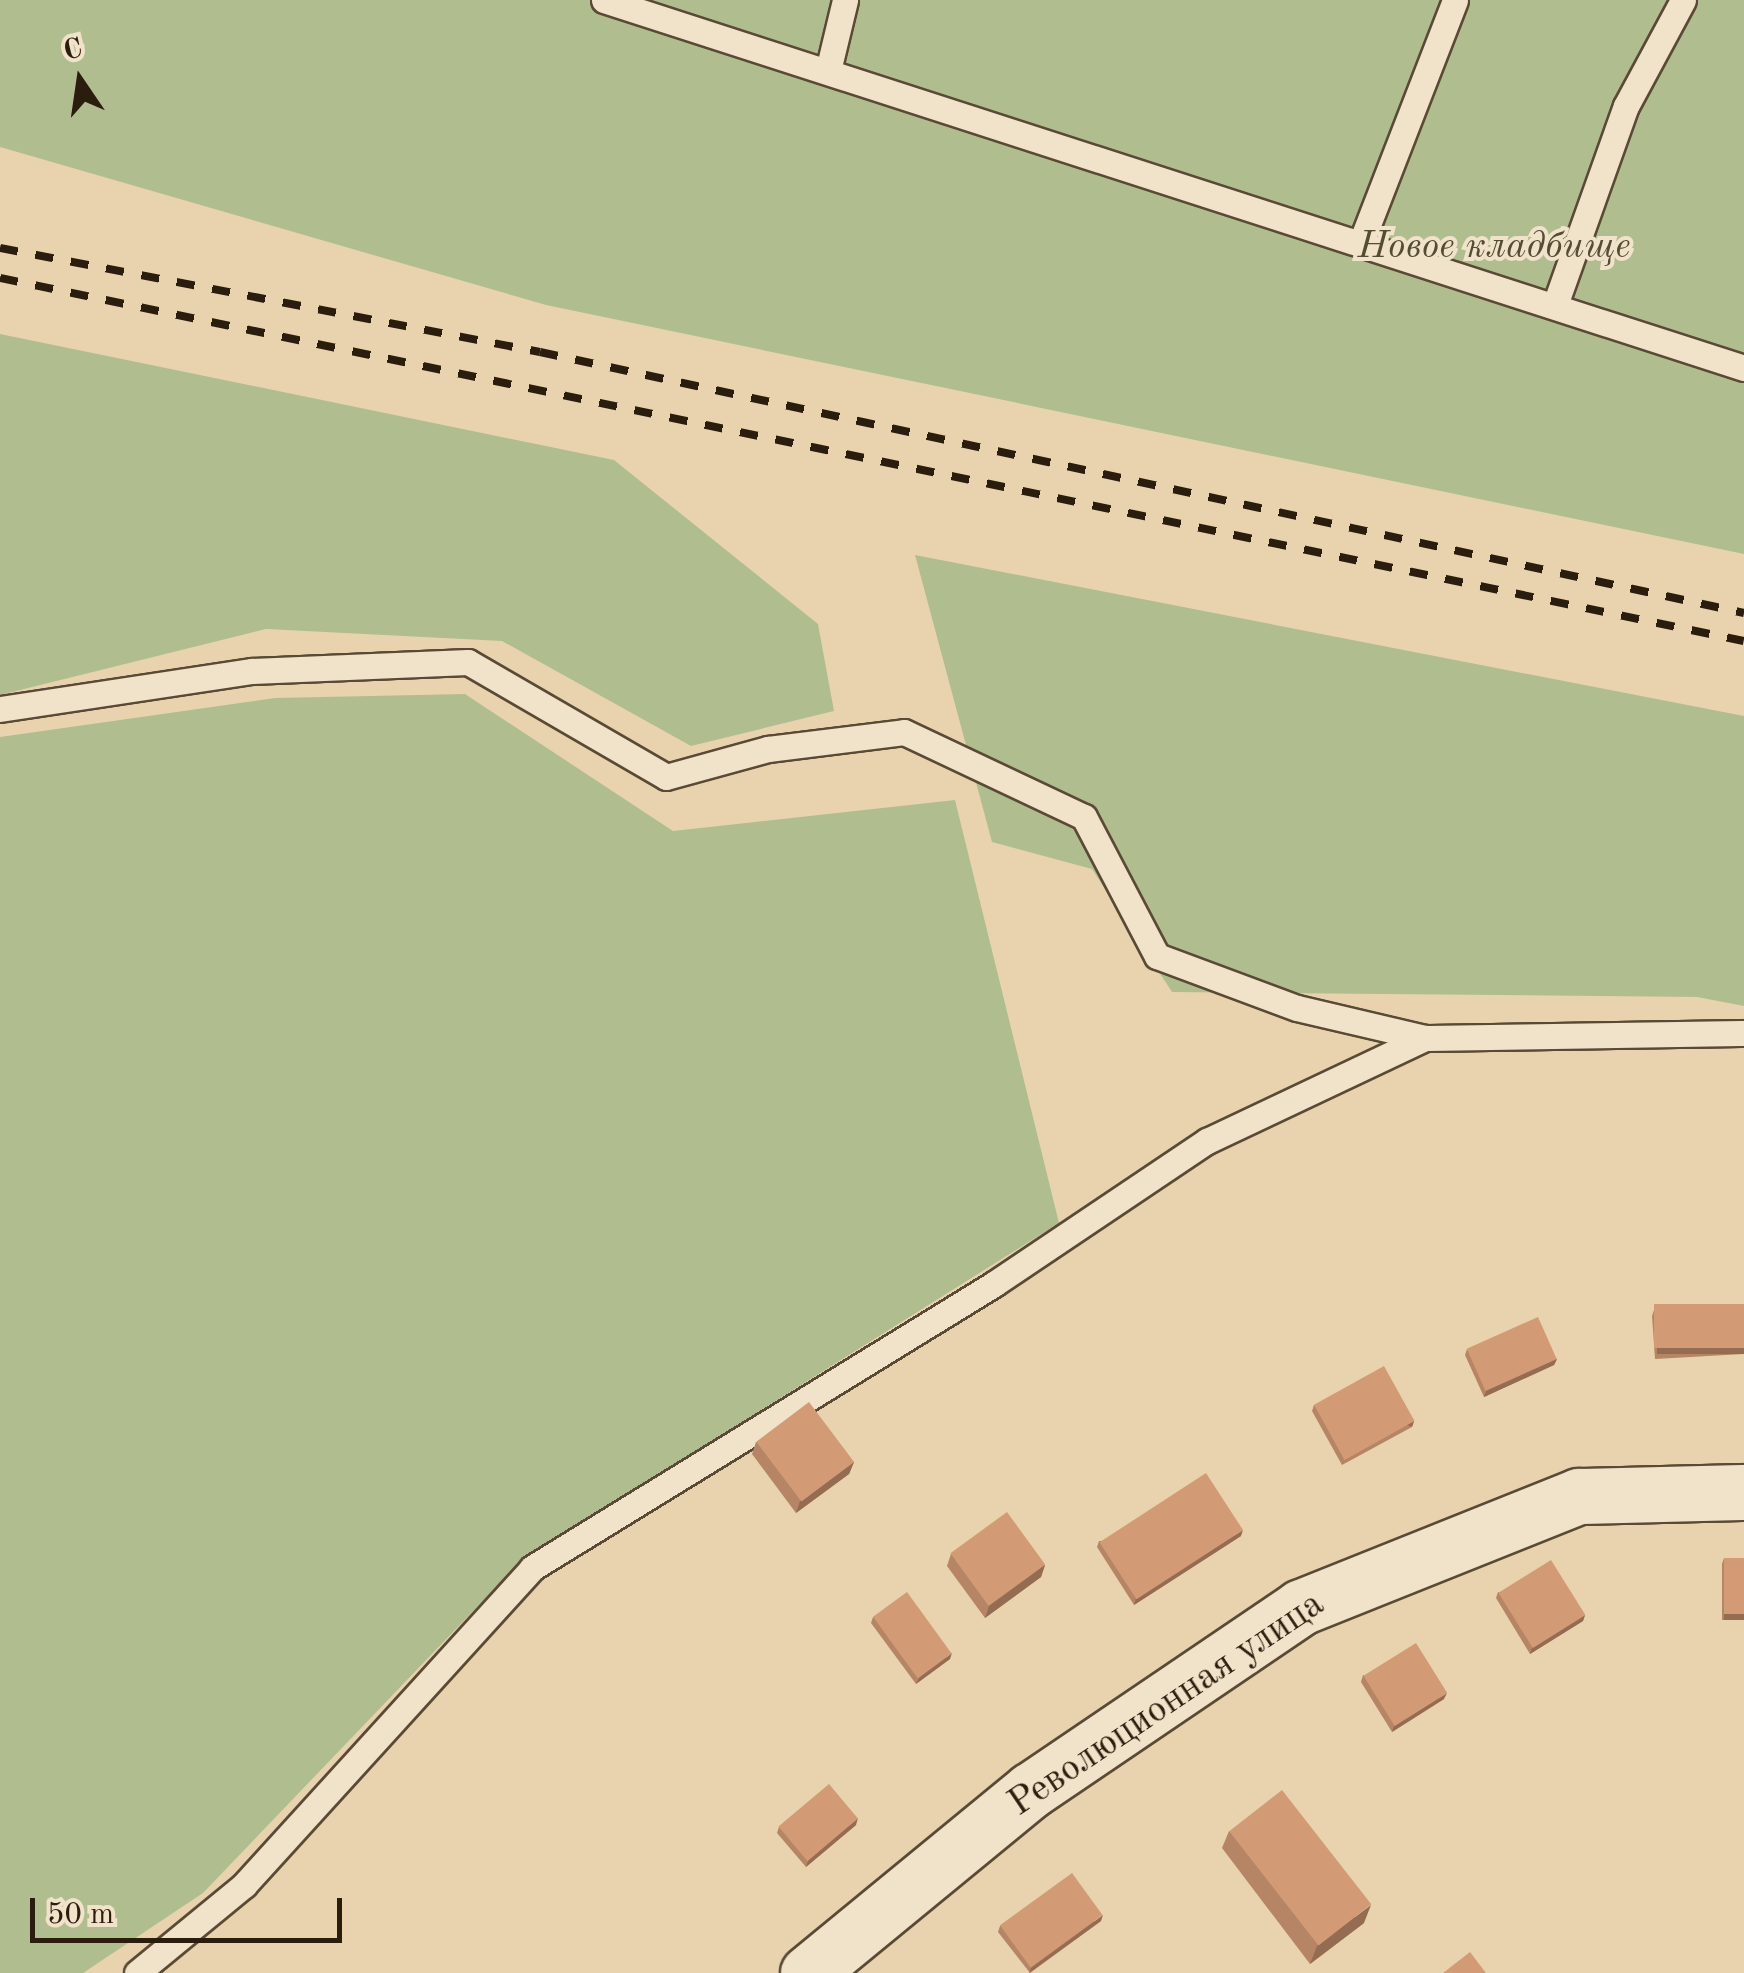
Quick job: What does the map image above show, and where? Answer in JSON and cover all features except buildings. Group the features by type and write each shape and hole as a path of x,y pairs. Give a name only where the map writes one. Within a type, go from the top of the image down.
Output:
{"main road":[{"name":"Революционная улица","path":"808,1973 1032,1790 1301,1607 1579,1496 1744,1492"}],"lane":[{"path":"604,0 676,11 828,71 1362,240 1744,368"},
{"path":"828,71 844,0"},
{"path":"1362,240 1455,0"},
{"path":"1555,305 1626,106 1683,0"},
{"path":"0,710 252,671 468,662 666,776 768,748 904,732 1084,817 1157,956 1296,1008 1425,1038 1744,1033"},
{"path":"138,1973 244,1885 532,1568 994,1284 1207,1141 1425,1038"}],"green space":[{"name":"Новое кладбище","path":"0,0 1744,0 1744,554 546,305 0,147"},
{"path":"0,334 614,460 818,624 834,711 691,746 502,641 266,629 0,695"},
{"path":"915,555 1744,716 1744,1006 1697,997 1172,992 1092,869 992,842"},
{"path":"465,694 673,831 955,800 1059,1223 521,1561 203,1893 83,1973 0,1973 0,737 275,698"}],"railway":[{"path":"0,248 540,352 1744,613"},
{"path":"0,278 1744,641"}]}
